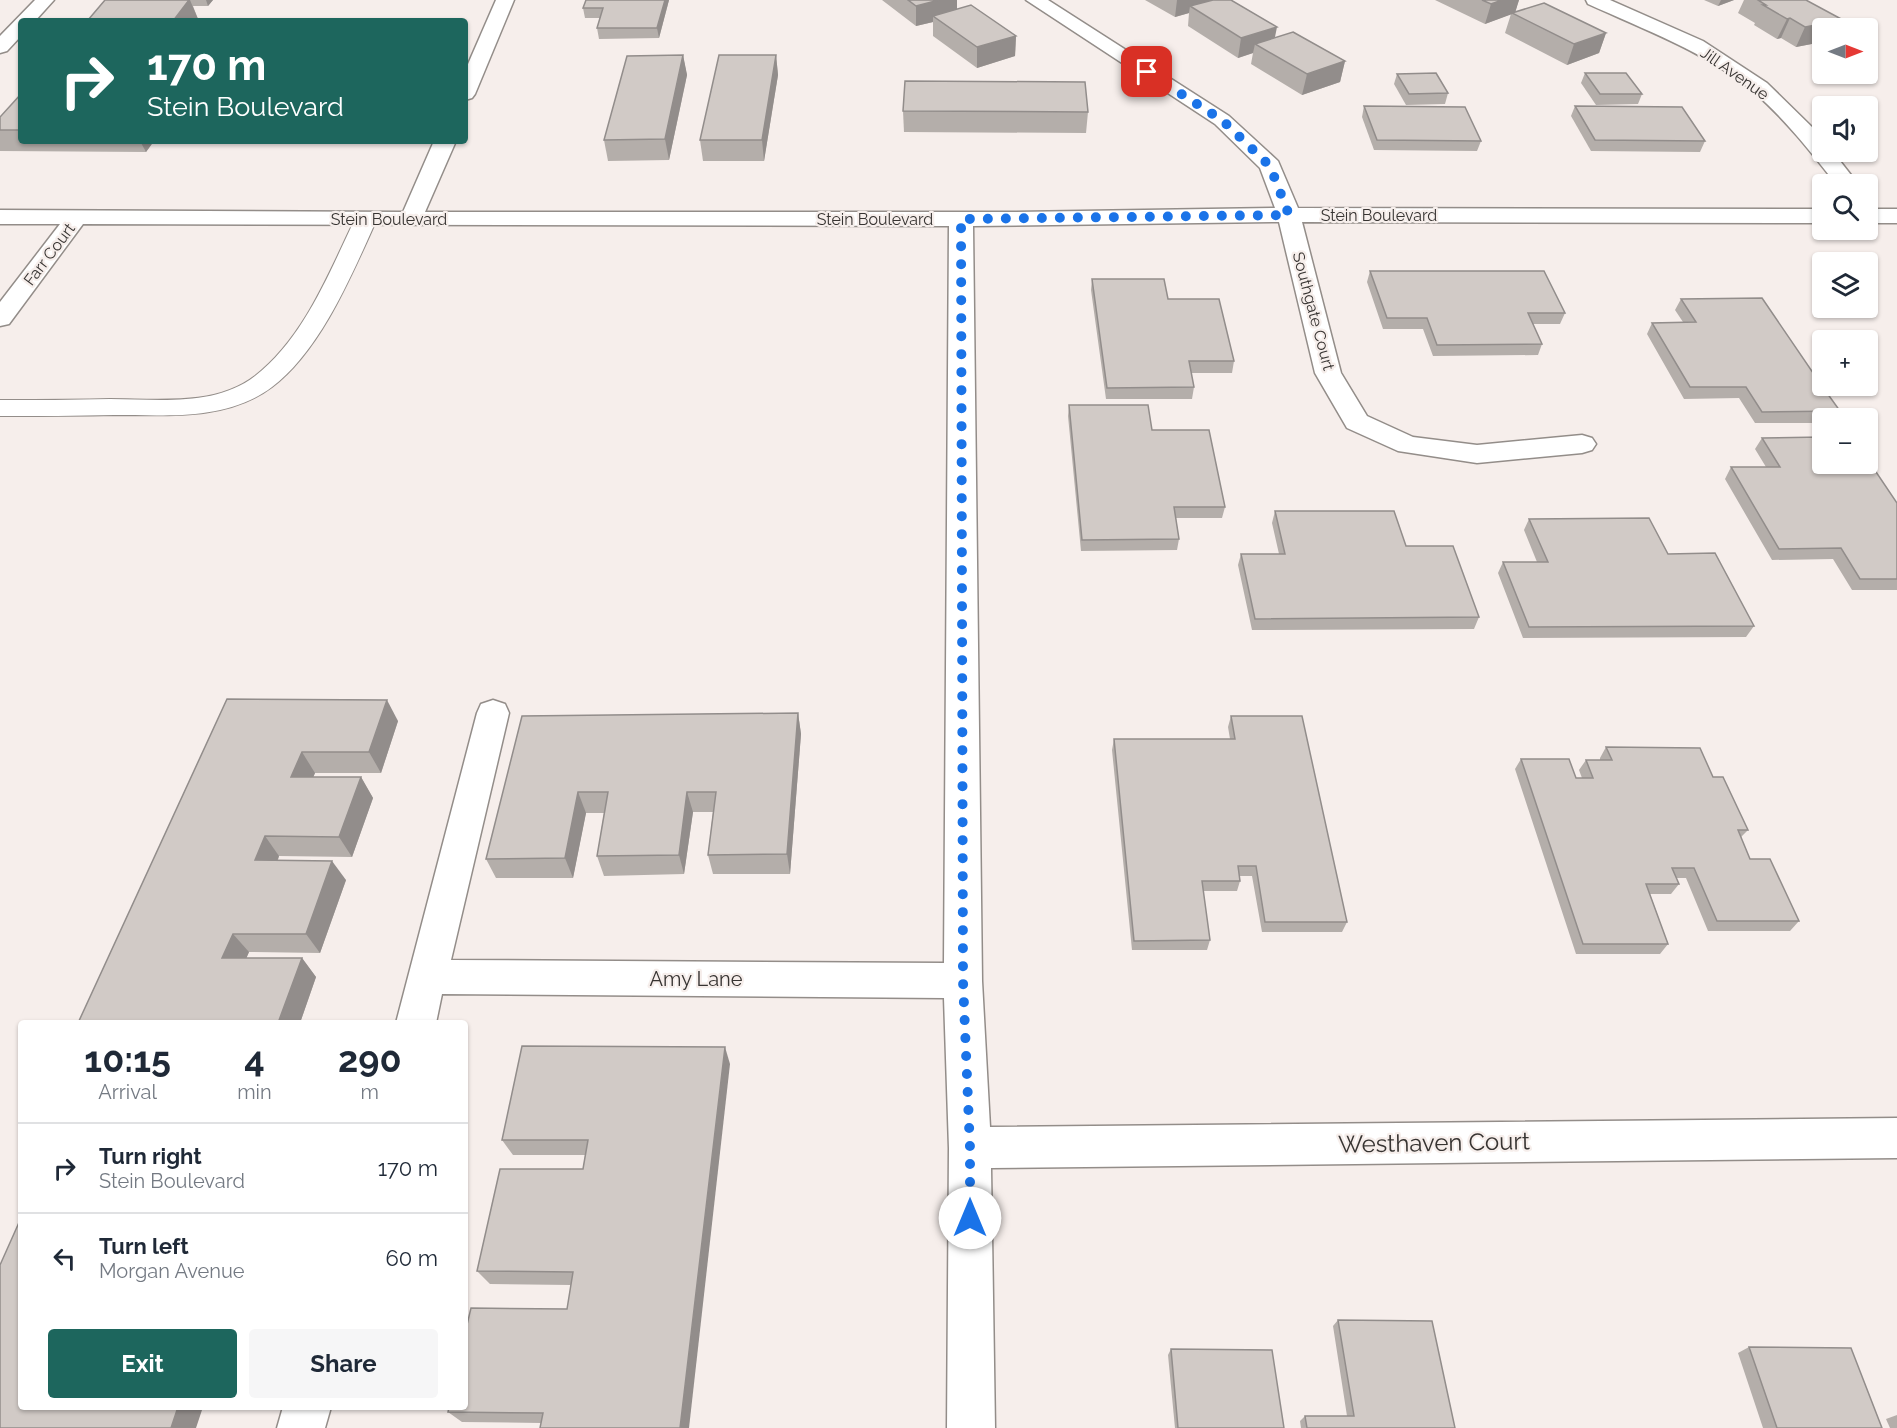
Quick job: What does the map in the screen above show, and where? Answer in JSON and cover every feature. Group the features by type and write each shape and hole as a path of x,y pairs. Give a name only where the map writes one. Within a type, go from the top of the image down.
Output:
{"street":[{"path":"28,18 45,0"},
{"path":"468,87 505,0"},
{"name":"Southgate Court","path":"1035,0 1222,120 1270,166 1289,215 1328,373 1357,422 1408,446 1477,454 1582,444"},
{"name":"Jill Avenue","path":"1594,0 1696,45 1760,87 1807,133 1840,174"},
{"path":"0,47 18,28"},
{"path":"411,219 444,144"},
{"name":"Stein Boulevard","path":"0,217 961,219 1289,215 1812,216"},
{"path":"1878,215 1897,216"},
{"name":"Farr Court","path":"0,319 77,217"},
{"path":"961,219 963,981 970,1148 971,1428"},
{"path":"417,1020 493,713"},
{"name":"Amy Lane","path":"429,977 963,981"},
{"name":"Westhaven Court","path":"970,1148 1897,1138"},
{"path":"301,1428 306,1410"}],"lane":[{"path":"0,408 189,407 217,403 243,394 265,381 285,362 306,334 342,269 366,219"}],"building":[{"path":"105,0 189,0 175,18 90,18"},
{"path":"586,0 665,0 657,28 597,28 603,8 583,8"},
{"path":"908,0 939,0 916,6"},
{"path":"1213,0 1231,0 1277,27 1241,38 1190,6"},
{"path":"1482,0 1502,0 1491,4"},
{"path":"1758,0 1806,0 1839,18 1812,18 1812,26 1805,27 1763,5 1766,5"},
{"path":"1544,3 1606,33 1574,44 1512,13"},
{"path":"971,5 1016,36 977,47 933,16"},
{"path":"1293,32 1345,61 1307,74 1255,44"},
{"path":"683,55 665,139 604,140 627,56"},
{"path":"719,55 776,55 762,140 700,140"},
{"path":"1436,73 1448,93 1409,94 1397,74"},
{"path":"1585,73 1626,73 1642,94 1600,94"},
{"path":"905,81 1085,82 1088,112 903,111"},
{"path":"18,97 18,130 0,130 0,117"},
{"path":"1364,106 1465,107 1481,141 1377,140"},
{"path":"1575,106 1682,107 1705,141 1595,140"},
{"path":"1370,271 1544,271 1565,313 1528,313 1542,344 1437,345 1427,318 1387,318"},
{"path":"1092,279 1164,279 1168,299 1219,299 1234,361 1189,361 1194,387 1107,388"},
{"path":"1762,298 1812,371 1812,396 1829,396 1838,408 1812,408 1812,411 1762,412 1746,387 1690,387 1652,323 1696,322 1681,299"},
{"path":"1069,405 1148,405 1152,430 1209,430 1225,507 1174,507 1179,539 1082,540"},
{"path":"1812,437 1812,474 1877,474 1897,503 1897,579 1860,579 1841,548 1779,549 1731,467 1780,467 1762,438"},
{"path":"1275,511 1394,511 1406,546 1453,546 1479,617 1255,619 1241,554 1285,554"},
{"path":"1649,518 1668,554 1715,553 1754,626 1529,627 1503,562 1548,562 1529,519"},
{"path":"227,699 387,700 369,752 302,752 291,777 361,777 339,837 265,836 255,860 332,861 306,934 233,934 222,958 302,958 279,1020 79,1020"},
{"path":"798,713 787,854 708,855 716,792 687,792 679,855 597,856 608,792 578,792 565,858 486,859 522,716"},
{"path":"1231,716 1302,716 1347,922 1265,922 1256,866 1238,866 1240,881 1202,881 1210,940 1134,941 1114,739 1235,739"},
{"path":"1606,747 1700,748 1713,777 1723,777 1748,830 1738,830 1750,859 1770,859 1799,921 1717,921 1694,868 1672,868 1679,884 1646,884 1668,944 1583,944 1521,759 1569,759 1576,778 1593,778 1586,760 1612,760"},
{"path":"522,1046 725,1047 680,1428 540,1428 543,1413 448,1412 448,1410 468,1410 468,1320 471,1308 567,1309 573,1272 477,1271 500,1169 583,1169 588,1140 502,1140"},
{"path":"18,1225 18,1410 177,1410 171,1428 0,1428 0,1265"},
{"path":"1338,1320 1432,1321 1455,1428 1307,1428 1305,1416 1354,1416"},
{"path":"1749,1347 1851,1348 1882,1428 1777,1428"},
{"path":"1171,1349 1272,1350 1284,1428 1178,1428"}],"route":[{"path":"970,1218 970,1148 963,981 961,219 1289,215 1270,166 1222,120 1147,72"}]}
